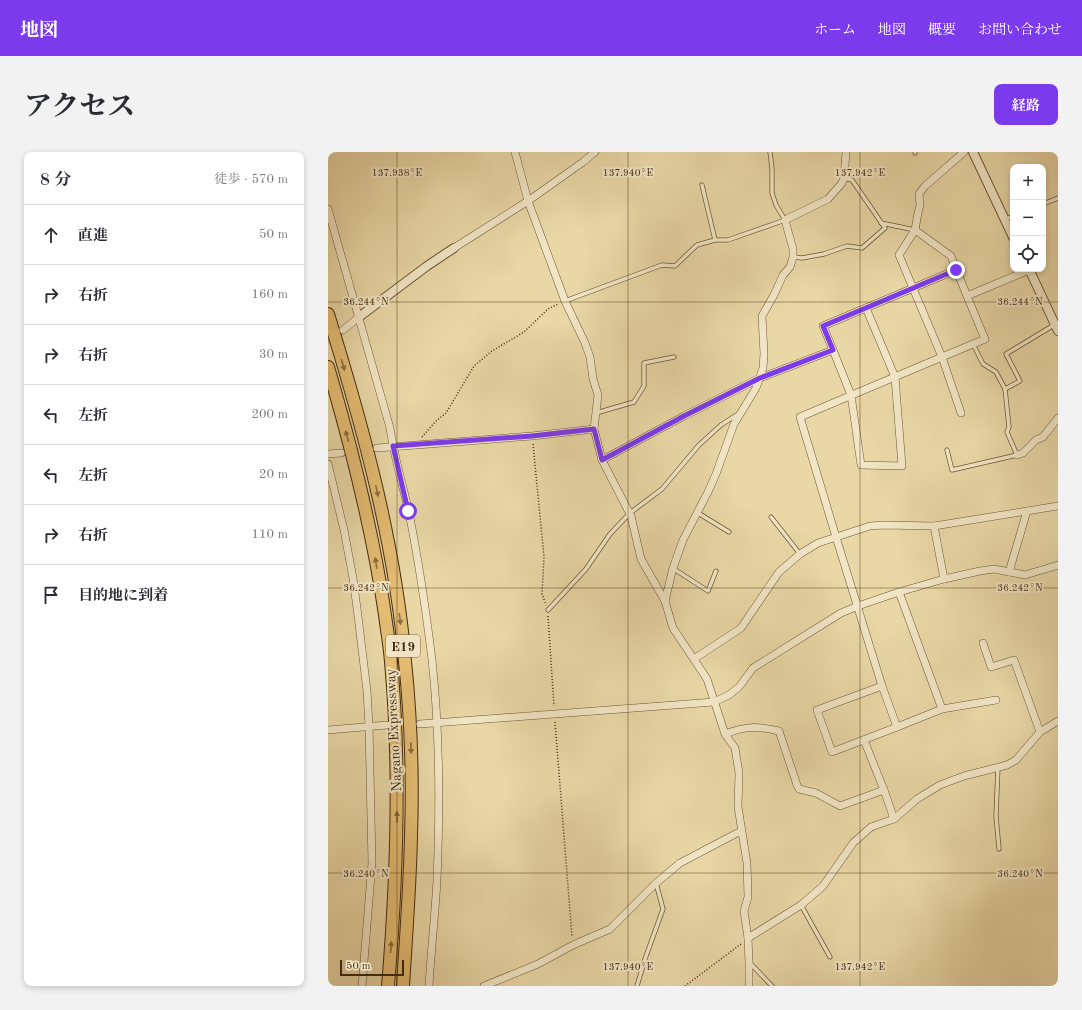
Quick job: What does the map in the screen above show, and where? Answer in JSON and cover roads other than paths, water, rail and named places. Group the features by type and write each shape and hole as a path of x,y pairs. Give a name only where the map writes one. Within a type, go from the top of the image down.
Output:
{"highway":[{"name":"Nagano Expressway","path":"328,314 370,463 381,511 390,553 405,660 410,720 411,834 403,986"},
{"name":"Nagano Expressway","path":"328,367 354,459 367,516 375,555 391,661 396,727 397,832 392,942 388,986"}],"street":[{"path":"515,152 528,201 565,301 590,357 593,379 598,396 594,429 602,460 630,513 641,559 665,601 673,628 707,679 725,734 735,748 739,773 738,808 747,863 748,897 744,911 748,938 749,986"},
{"path":"343,330 391,293 454,248 528,201 583,162 594,152"},
{"path":"665,601 673,568 683,540 698,513 716,474 734,424 756,388 760,378 763,368 764,354 762,316 784,275 790,268 793,257 793,249 785,220 828,199 842,183 844,178 846,152"},
{"path":"961,413 942,357 898,255 915,230 920,205 919,194 925,186 964,152"},
{"path":"973,152 1013,236"},
{"path":"328,209 390,428 417,557 432,661 437,722 438,820 437,873 429,986"},
{"path":"898,727 882,686 800,417 985,339 951,256 915,230"},
{"path":"866,308 895,377 902,466 861,465 851,395 823,326 956,270"},
{"path":"967,296 1022,272"},
{"path":"1030,272 1057,328"},
{"path":"602,460 684,416 760,378 833,350"},
{"path":"1017,455 1023,454 1036,440 1043,437 1058,418"},
{"path":"377,448 532,436 594,429"},
{"path":"328,454 341,453"},
{"path":"328,464 344,530 353,578 367,691 372,863 362,986"},
{"path":"694,660 741,628 779,572 800,554 818,543 870,526 934,526 1058,506"},
{"path":"1009,572 1027,511"},
{"path":"934,526 944,579"},
{"path":"420,724 714,702 729,695 739,687 753,668 827,622 858,606 898,592 944,579 994,569 1024,575 1058,565"},
{"path":"898,592 942,709"},
{"path":"983,643 991,667 1014,660 1040,732"},
{"path":"882,686 817,710 832,752 942,709 996,700"},
{"path":"748,938 801,906 823,886 853,843 871,828 894,819 917,799 940,785 964,776 1007,765 1016,760 1040,732 1058,721"},
{"path":"328,730 386,725"},
{"path":"725,734 735,730 754,727 779,731 796,785 799,789 816,793 840,806 884,790"},
{"path":"864,740 894,819"},
{"path":"484,986 538,964 573,945 610,929 656,883 680,863 741,832"}],"lane":[{"path":"565,301 662,265 675,266 698,245 715,240 728,240 785,220 776,205 772,194 770,152"},
{"path":"793,257 802,258 824,254 847,246 862,248 885,228 852,180 844,178"},
{"path":"702,185 715,240"},
{"path":"1046,203 1058,198"},
{"path":"1005,220 1010,218"},
{"path":"881,223 915,230"},
{"path":"1005,389 1020,381 1006,354 1057,328"},
{"path":"947,450 952,470 1017,455 1007,432 1009,427 1005,389 996,372 983,364 974,344"},
{"path":"596,414 634,402 644,386 644,363 674,357"},
{"path":"548,610 586,569 610,534 630,513 662,489 700,445 721,425 742,412"},
{"path":"698,513 729,532"},
{"path":"771,517 800,554"},
{"path":"673,568 708,592 716,571"},
{"path":"998,767 996,816 999,850"},
{"path":"637,986 663,909 656,883"},
{"path":"801,906 830,958"},
{"path":"749,962 772,986"}],"tunnel":[{"path":"328,343 343,330"},
{"path":"341,453 370,449"}]}
